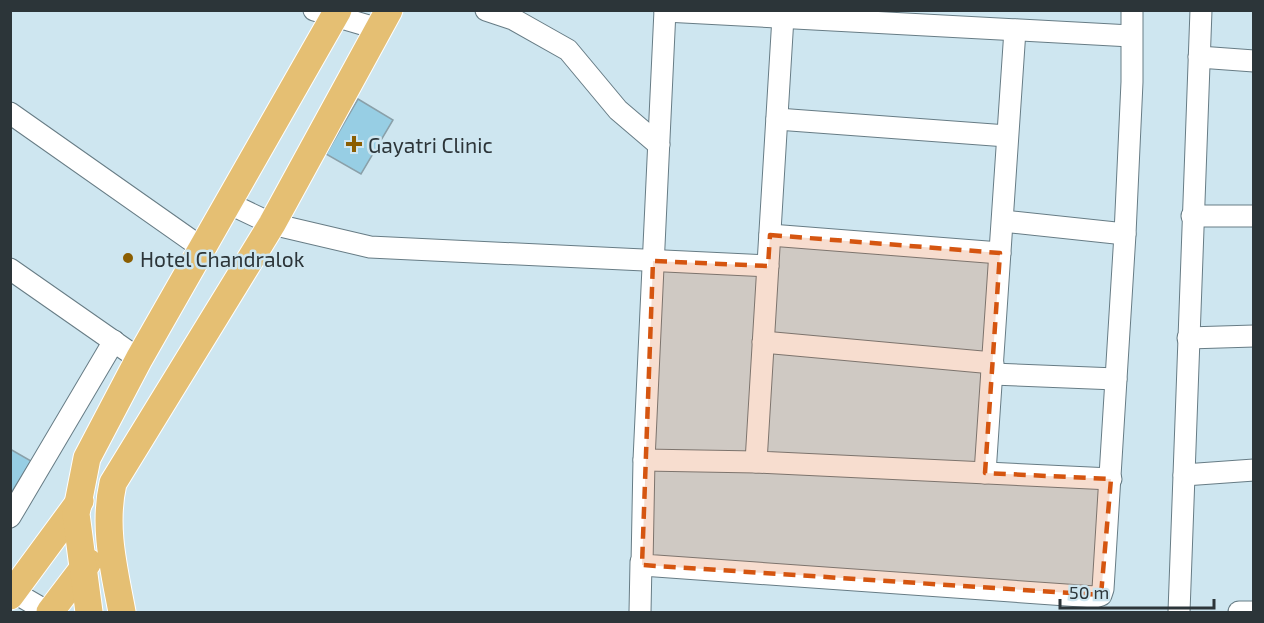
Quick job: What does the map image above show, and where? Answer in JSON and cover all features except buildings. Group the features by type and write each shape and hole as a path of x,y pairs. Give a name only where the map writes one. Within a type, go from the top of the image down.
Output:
{"main road":[{"path":"89,612 81,570 76,503 87,458 139,359 228,203 329,12"},
{"path":"122,612 109,540 107,508 113,483 273,224 384,20"},
{"path":"11,593 76,503 113,483"},
{"path":"49,612 81,570 109,540"}],"street":[{"path":"486,10 513,20 568,50 618,110 659,145"},
{"path":"641,562 645,567 1095,597 1103,589 1125,234 1132,10"},
{"path":"1179,612 1201,10"},
{"path":"640,612 644,460 665,11 1131,36"},
{"path":"329,12 384,20"},
{"path":"756,462 783,17"},
{"path":"985,473 1015,30"},
{"path":"1199,57 1254,61"},
{"path":"10,113 202,248"},
{"path":"777,119 1007,136"},
{"path":"228,203 273,224 370,247 768,266"},
{"path":"1192,216 1254,216"},
{"path":"1003,221 1125,234"},
{"path":"770,235 1000,253"},
{"path":"11,270 139,359"},
{"path":"1188,338 1254,336"},
{"path":"10,517 114,341"},
{"path":"763,342 992,368 1116,379"},
{"path":"644,460 756,462 1111,479"},
{"path":"1184,475 1254,470"},
{"path":"11,593 49,612"},
{"path":"1239,612 1254,612"}],"highlighted area":[{"path":"770,235 1000,253 985,473 1111,479 1101,595 642,565 653,261 768,266"}],"place":[{"name":"Gayatri Clinic","path":"354,144"},
{"name":"Hotel Chandralok","path":"128,258"}]}
